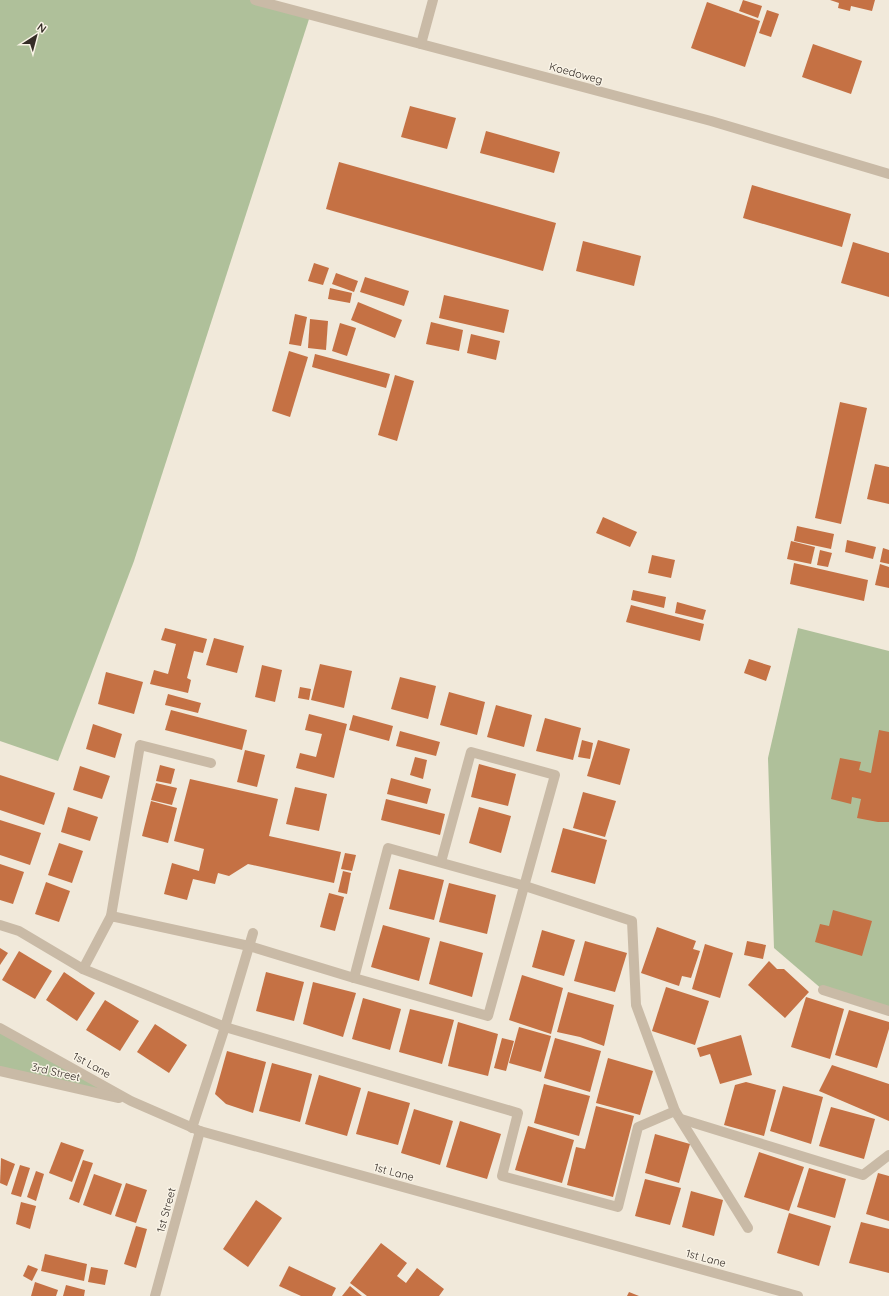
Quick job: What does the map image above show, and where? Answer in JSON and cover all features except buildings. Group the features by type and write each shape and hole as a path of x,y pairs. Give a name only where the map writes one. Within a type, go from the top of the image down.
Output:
{"street":[{"name":"Koedoweg","path":"255,0 310,16 711,121 889,174"},
{"path":"421,44 433,0"},
{"path":"83,969 111,916 140,745 211,763"},
{"path":"111,916 249,946 488,1016 555,775 470,752 441,862"},
{"path":"354,978 388,848 525,886 632,921 636,1005 678,1115 748,1228"},
{"path":"0,925 19,931 83,969 225,1027 518,1112 502,1176 618,1207 638,1127 678,1115 863,1175 889,1155"},
{"name":"1st Street","path":"155,1296 196,1129 253,933"},
{"path":"823,990 889,1011"},
{"name":"1st Lane","path":"0,1028 131,1101 196,1129 798,1296"},
{"name":"3rd Street","path":"0,1071 131,1101"}],"green space":[{"path":"0,0 255,0 310,16 134,561 58,761 0,741"},
{"path":"798,628 889,651 889,1011 823,990 774,948 768,758"},
{"path":"0,1028 131,1101 0,1071"}]}
